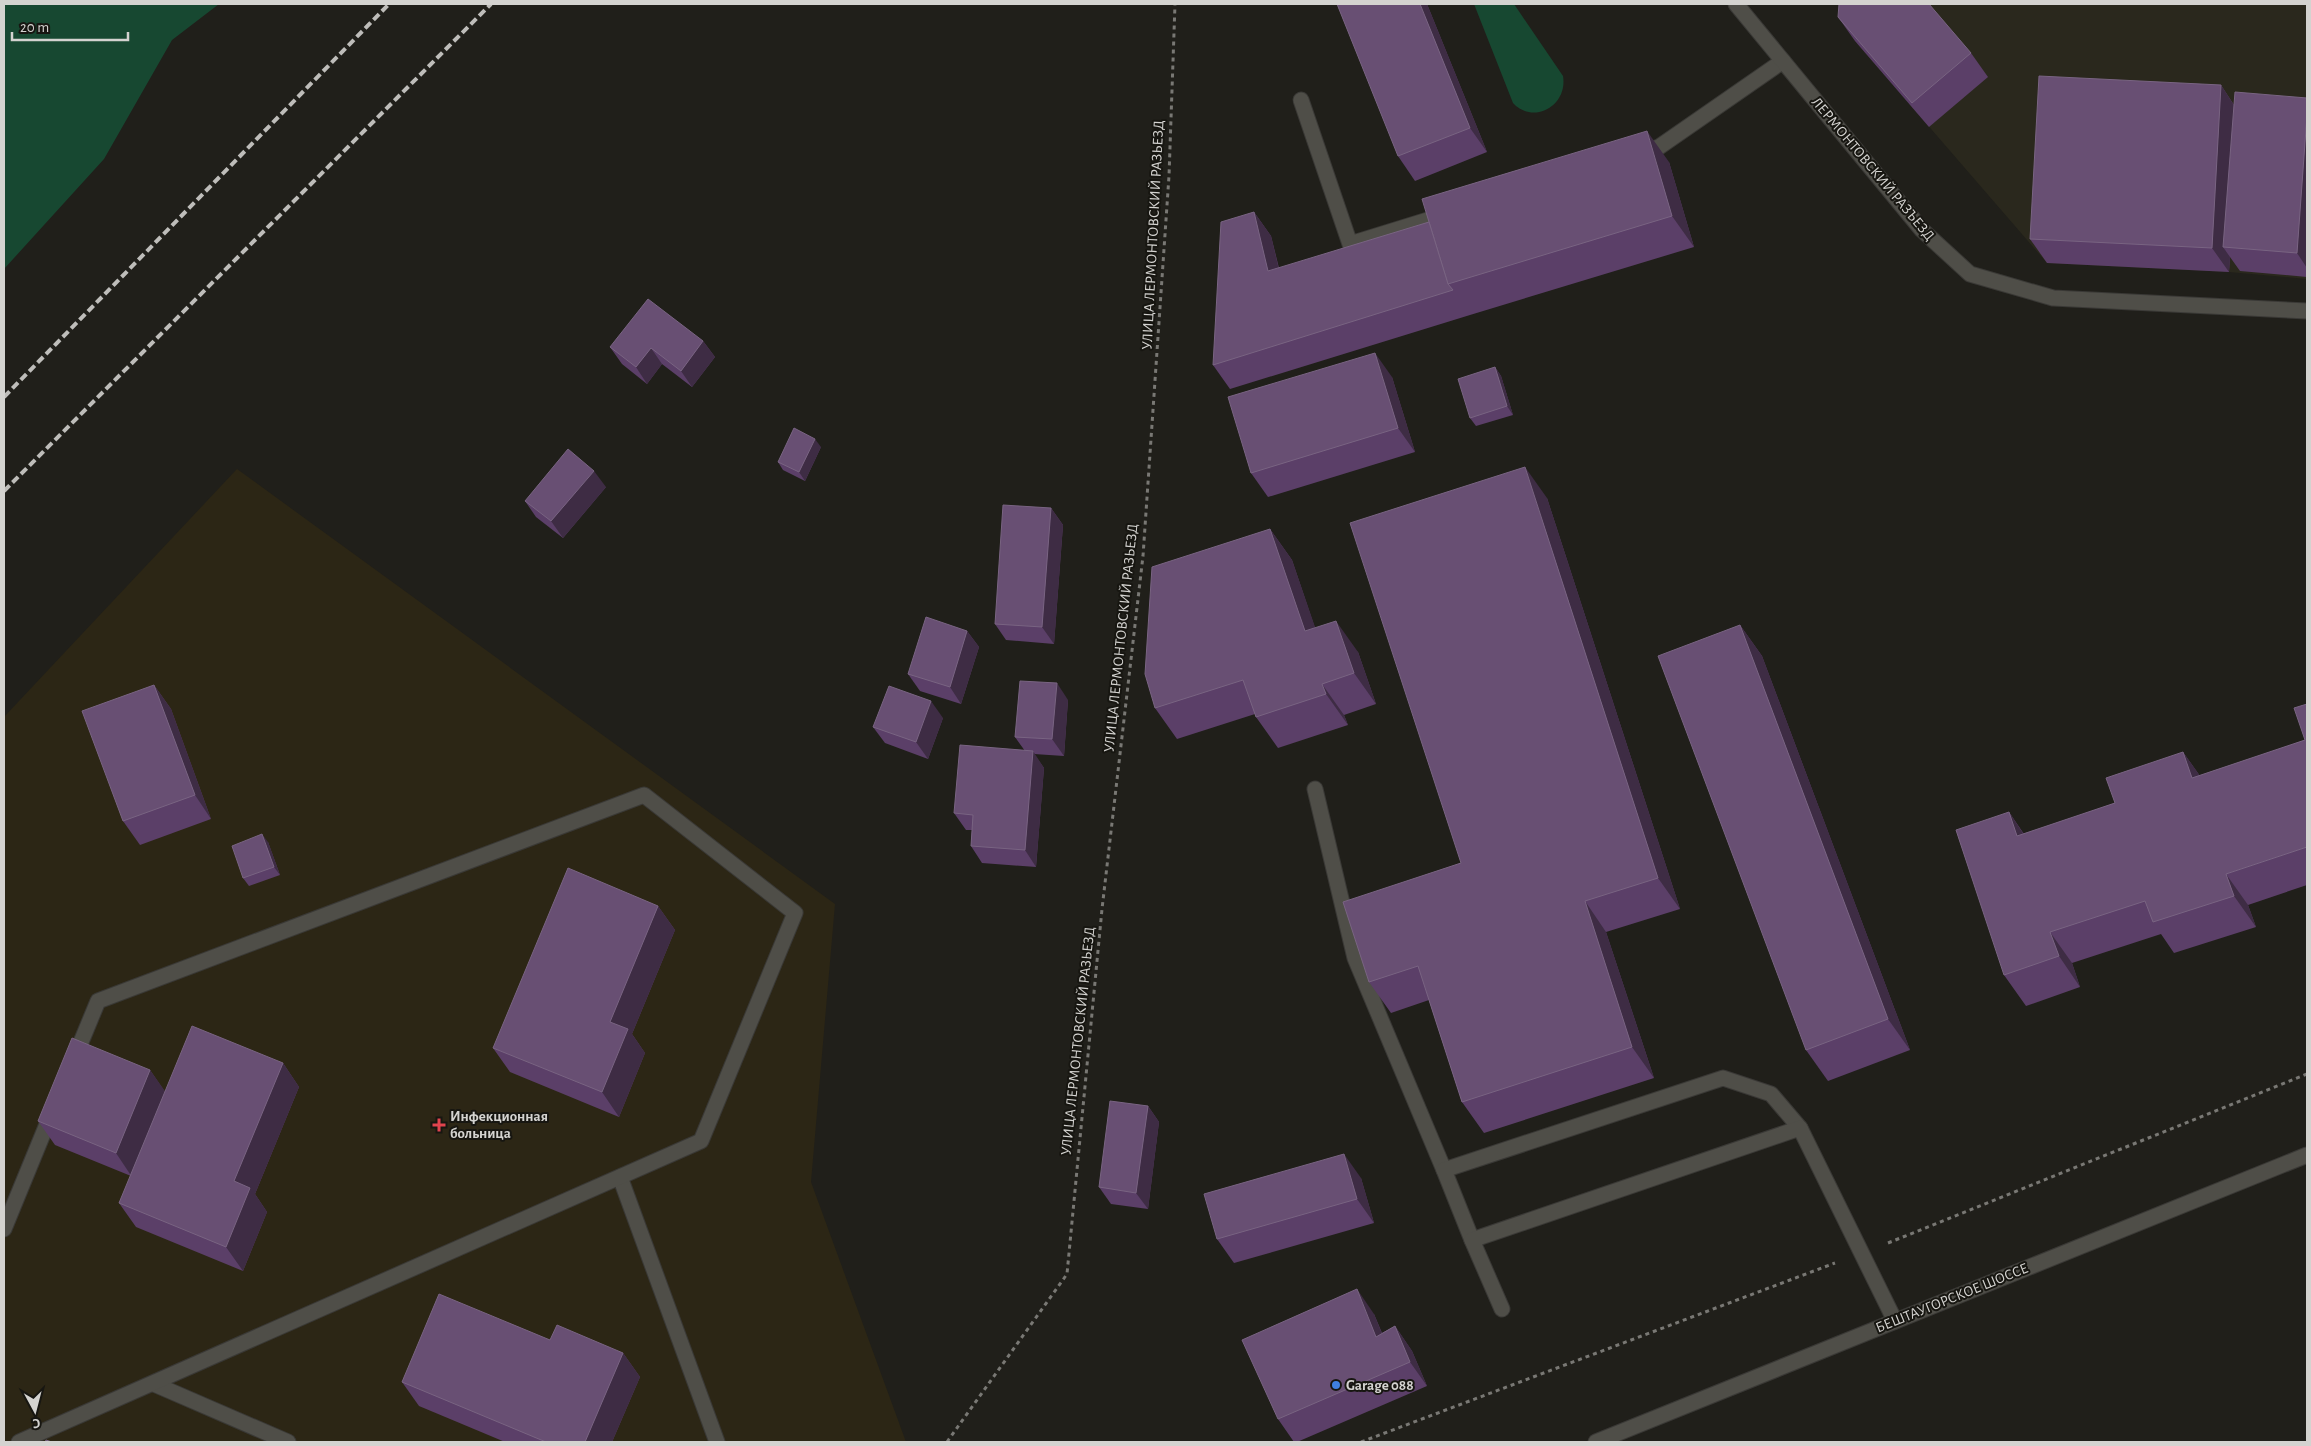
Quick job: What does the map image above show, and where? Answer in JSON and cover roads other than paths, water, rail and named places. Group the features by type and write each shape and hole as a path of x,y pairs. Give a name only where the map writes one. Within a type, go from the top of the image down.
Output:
{"main road":[{"name":"ЛЕРМОНТОВСКИЙ РАЗЪЕЗД","path":"1736,4 1922,230 1970,274 2053,298 2307,311"},
{"path":"1622,159 1659,147 1783,60"},
{"path":"1301,100 1350,244 1462,209"},
{"path":"1315,789 1355,958 1502,1309"},
{"path":"19,1442 701,1141 794,913 644,795 98,1001 68,1074"},
{"path":"1444,1170 1723,1078 1771,1094 1800,1128 1895,1321"},
{"path":"4,1229 57,1101"},
{"path":"1472,1240 1800,1128"},
{"name":"БЕШТАУГОРСКОЕ ШОССЕ","path":"1596,1442 2307,1155"},
{"path":"620,1177 716,1442"},
{"path":"154,1384 288,1442"}],"railway":[{"path":"4,397 389,4"},
{"path":"4,491 491,4"}],"place":[{"name":"Инфекционная больница","path":"439,1125"},
{"name":"Garage 088","path":"1336,1385"}]}
